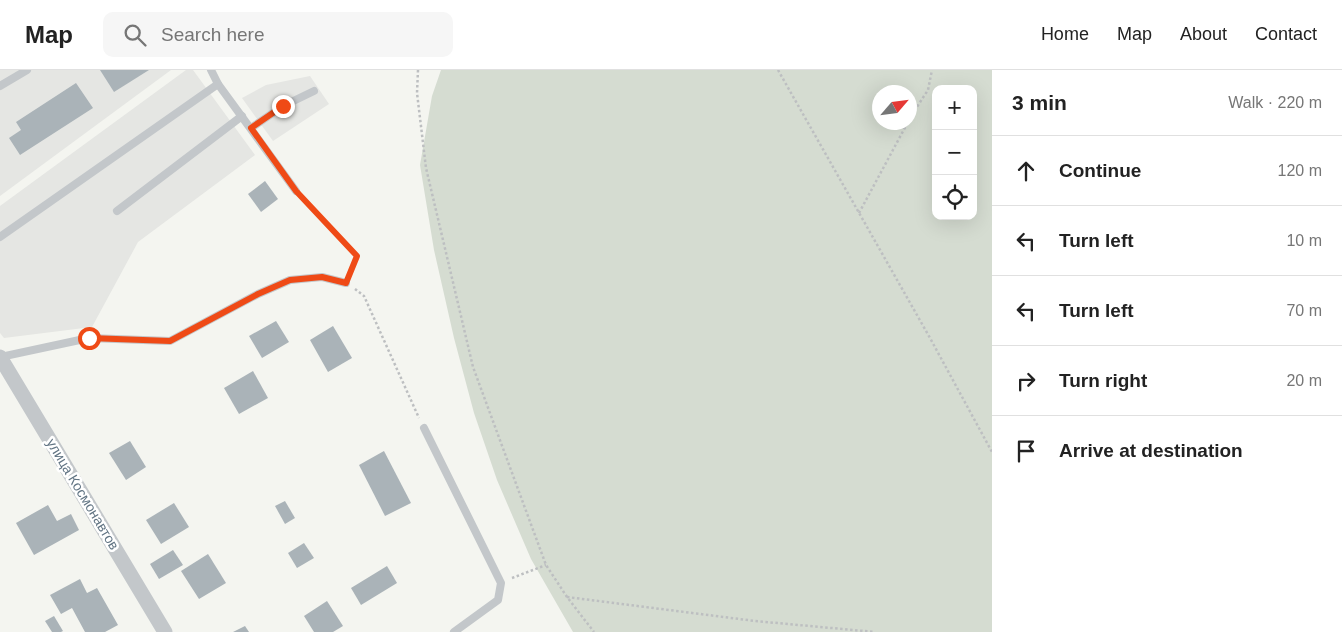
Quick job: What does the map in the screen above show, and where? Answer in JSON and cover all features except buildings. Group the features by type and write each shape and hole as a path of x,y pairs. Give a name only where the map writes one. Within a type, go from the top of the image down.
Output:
{"street":[{"name":"улица Космонавтов","path":"0,357 165,632"}],"lane":[{"path":"0,86 27,70"},
{"path":"211,70 218,84 296,191"},
{"path":"0,236 218,84"},
{"path":"251,128 283,106 314,91"},
{"path":"117,211 242,116"},
{"path":"0,357 89,338 170,341 258,294 290,280 322,277 346,283"},
{"path":"424,428 501,583 498,600 454,632"}],"path":[{"path":"418,70 417,93 426,168 474,368 546,565 567,597 594,632"},
{"path":"778,70 930,338 992,452"},
{"path":"917,108 928,90 932,70"},
{"path":"859,213 904,130"},
{"path":"296,191 357,256 346,283 364,296 424,428"},
{"path":"501,583 546,565"},
{"path":"567,597 755,621 875,632"}],"shaded area":[{"path":"0,70 171,70 0,196"},
{"path":"186,70 193,70 255,155 138,242 92,327 4,338 0,333 0,206"},
{"path":"441,70 992,70 992,632 573,632 531,559 497,480 474,413 454,338 434,250 420,165 432,96"},
{"path":"310,76 329,104 273,141 242,98 266,85"}],"route":[{"path":"89,338 170,341 258,294 290,280 322,277 346,283 357,256 296,191 251,128 283,106"}]}
